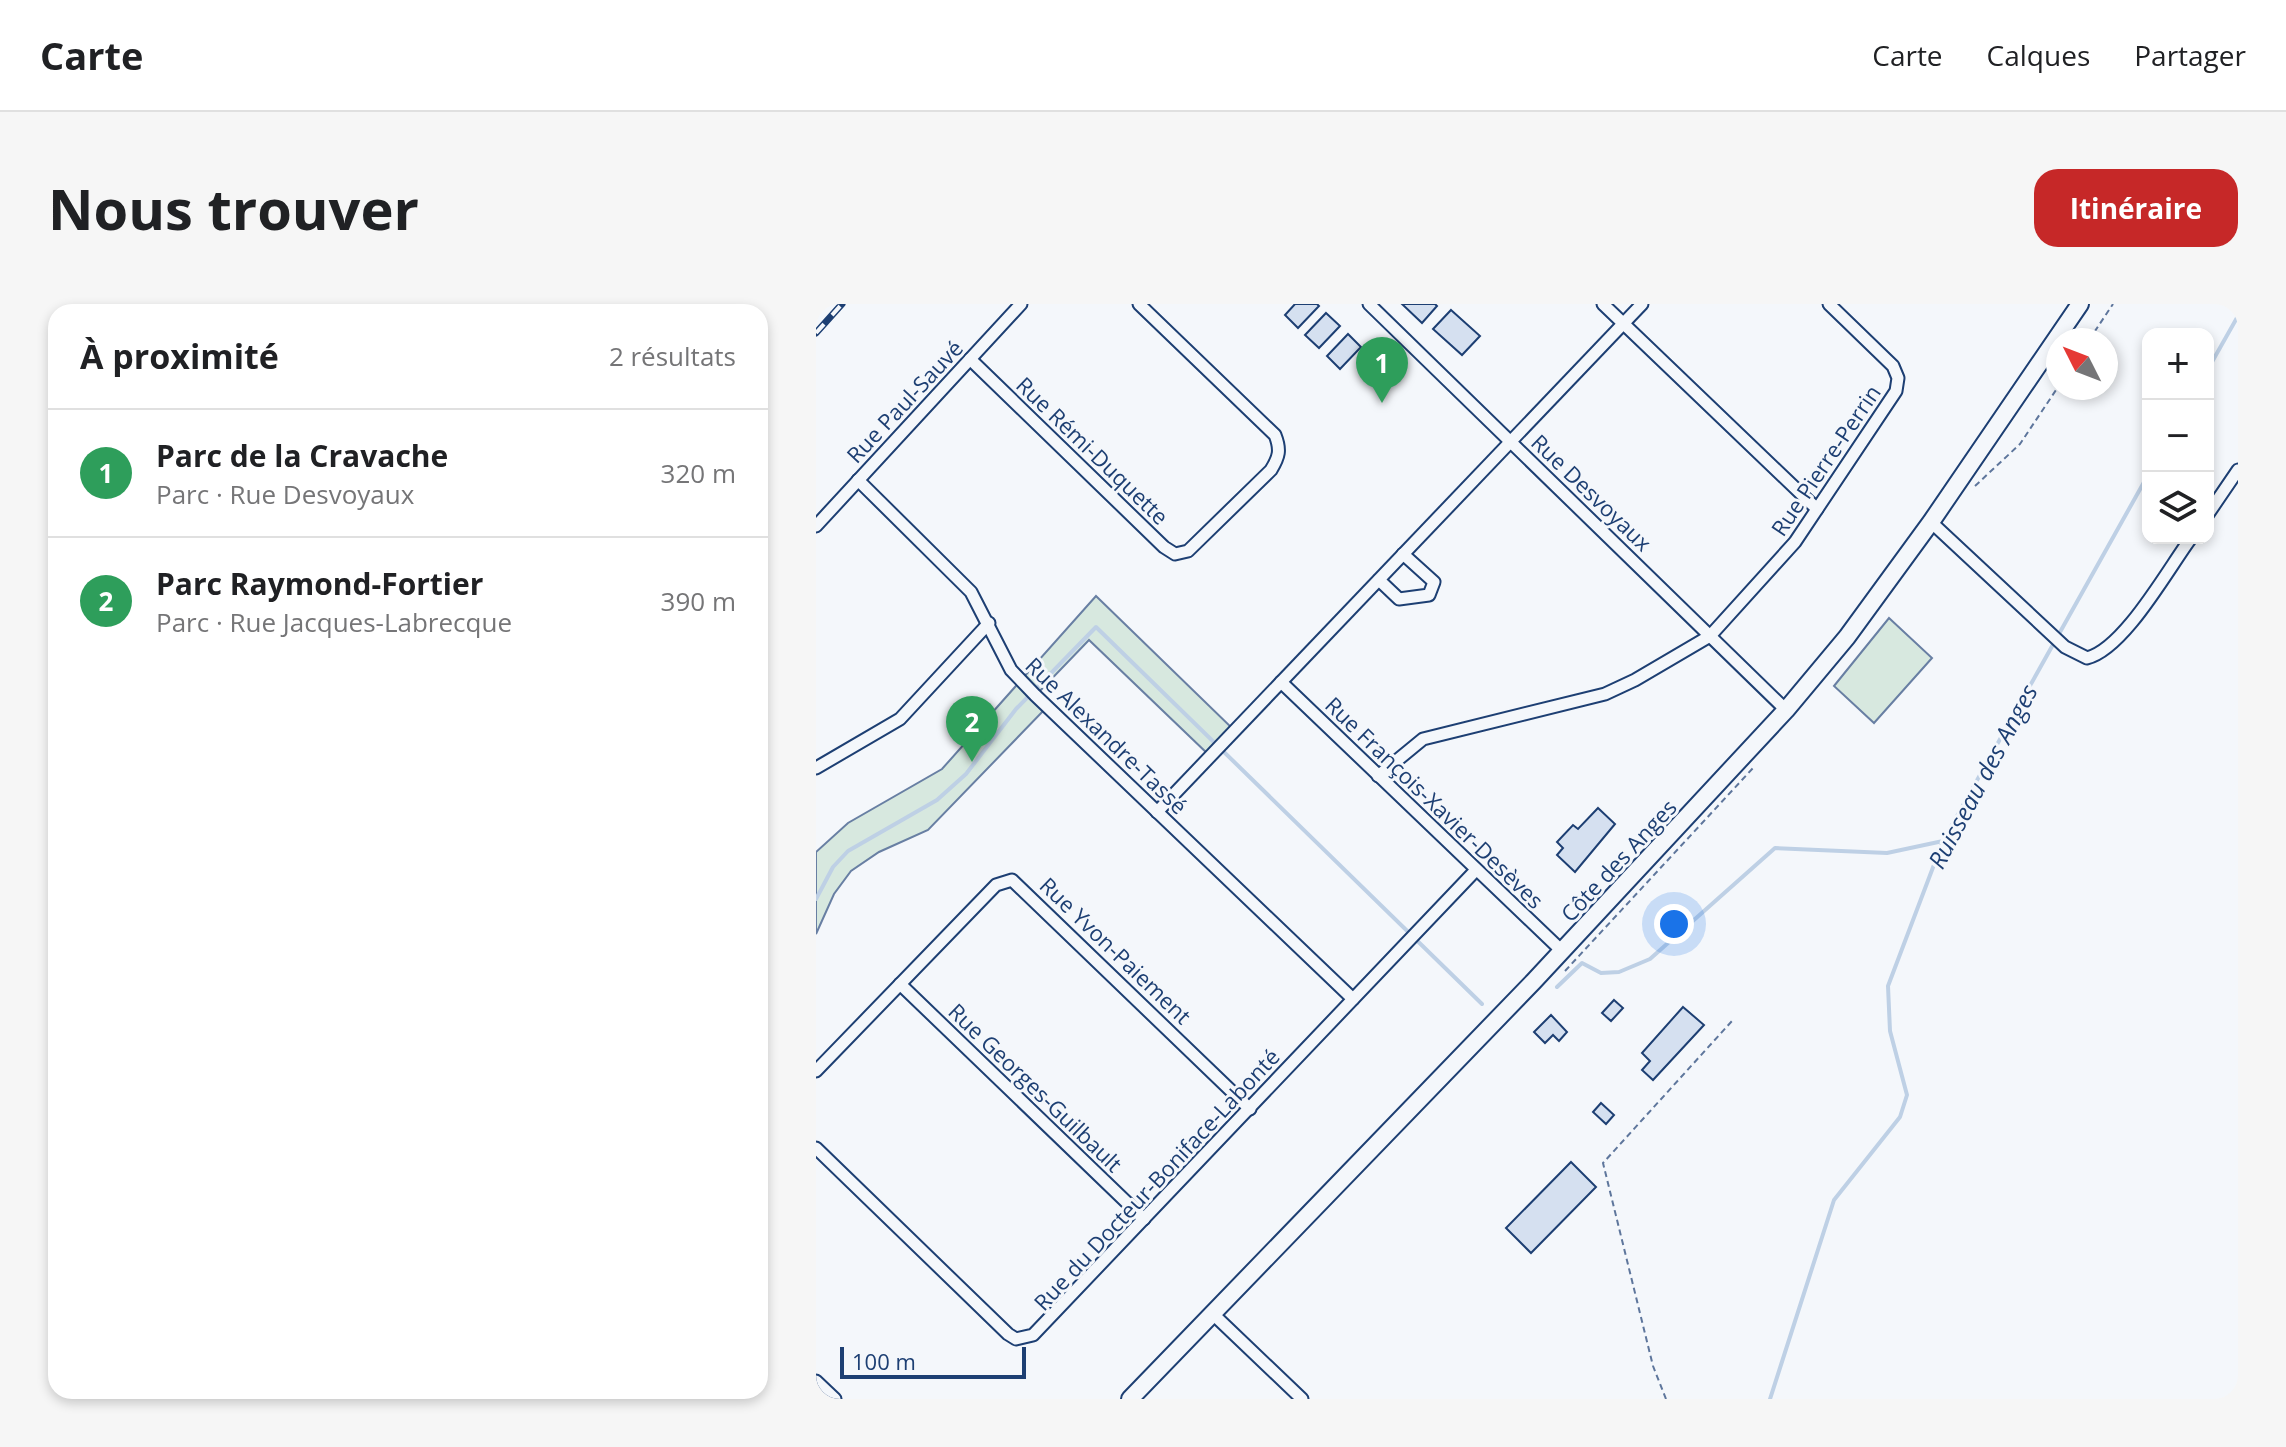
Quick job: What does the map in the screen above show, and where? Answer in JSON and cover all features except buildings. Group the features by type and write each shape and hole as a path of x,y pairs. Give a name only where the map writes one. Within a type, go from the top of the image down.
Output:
{"street":[{"name":"Rue Paul-Sauvé","path":"816,526 1021,304"},
{"name":"Rue Rémi-Duquette","path":"970,359 1164,547 1175,554 1188,551 1271,470 1279,457 1279,444 1275,435 1139,304"},
{"name":"Rue Desvoyaux","path":"1369,304 1786,710"},
{"path":"1603,304 1817,509"},
{"path":"1157,812 1642,304"},
{"name":"Rue Pierre-Perrin","path":"1378,776 1423,739 1605,694 1710,636 1774,568 1896,391 1898,378 1893,366 1829,304"},
{"name":"Côte des Anges","path":"1130,1399 1562,951 1786,710 1847,637 1931,522 2080,304"},
{"path":"2214,505 2238,470"},
{"name":"Rue Alexandre-Tassé","path":"858,480 971,592 1011,670 1353,999"},
{"path":"1931,522 2065,647 2087,658 2105,651 2136,615 2187,544"},
{"path":"1379,580 1399,599 1429,595 1434,582 1403,554"},
{"path":"816,768 900,719 989,623"},
{"name":"Rue François-Xavier-Desèves","path":"1281,682 1562,951"},
{"name":"Rue du Docteur-Boniface-Labonté","path":"816,1148 1016,1339 1033,1335 1476,870"},
{"name":"Rue Yvon-Paiement","path":"816,1071 996,885 1012,880 1250,1109"},
{"name":"Rue Georges-Guilbault","path":"900,984 1144,1219"},
{"path":"1213,1314 1302,1399"},
{"path":"816,1381 835,1399"}],"path":[{"path":"2097,328 2113,304"},
{"path":"1666,1399 1653,1366 1603,1163 1732,1021"}],"shaded area":[{"path":"1096,596 1234,730 1210,756 1089,640 1036,695 1047,707 928,830 879,852 851,871 834,894 816,934 816,852 848,823 942,769"},
{"path":"1889,618 1932,658 1874,723 1834,686"}],"waterway":[{"name":"Ruisseau des Anges","path":"2214,358 2238,316"},
{"name":"Ruisseau des Anges","path":"1770,1399 1834,1200 1900,1117 1907,1095 1890,1031 1888,986 1943,841 2142,486"},
{"path":"816,899 833,867 848,851 937,800 966,774 1016,709 1096,627 1482,1004"},
{"path":"1557,987 1582,963 1601,973 1619,972 1650,959 1775,848 1887,853 1943,841"}],"railway":[{"path":"816,333 842,304"}],"place":[{"name":"Parc de la Cravache","path":"1382,403"},
{"name":"Parc Raymond-Fortier","path":"972,762"}]}
